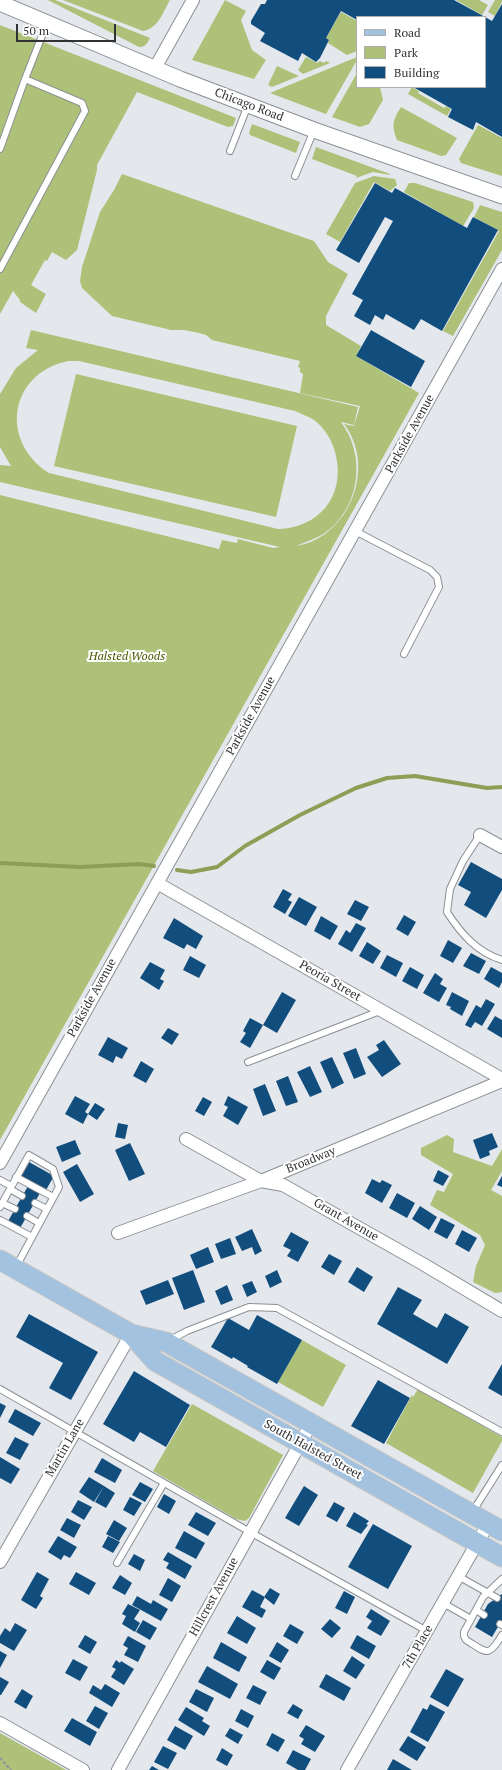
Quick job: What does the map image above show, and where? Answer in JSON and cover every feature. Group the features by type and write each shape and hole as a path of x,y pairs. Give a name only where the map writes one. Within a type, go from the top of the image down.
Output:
{"main road":[{"name":"South Halsted Street","path":"8,1264 131,1334 166,1342 495,1528"},
{"name":"South Halsted Street","path":"131,1334 155,1361 502,1557"}],"street":[{"path":"155,68 193,0"},
{"name":"Chicago Road","path":"0,3 248,105 314,130 502,196"},
{"name":"Parkside Avenue","path":"0,1163 502,269"},
{"path":"480,835 502,847"},
{"name":"Peoria Street","path":"157,883 382,1010 502,1080"},
{"name":"Broadway","path":"118,1233 261,1181 502,1080"},
{"name":"Grant Avenue","path":"186,1139 261,1181 284,1185 502,1311"},
{"name":"Martin Lane","path":"0,1562 131,1334"},
{"name":"Hillcrest Avenue","path":"118,1770 311,1424"},
{"name":"7th Place","path":"348,1770 477,1543 495,1528"},
{"path":"0,1723 83,1770"}],"lane":[{"path":"0,149 24,79 47,23"},
{"path":"0,269 84,111 82,103 24,79"},
{"path":"230,152 248,105"},
{"path":"295,176 314,130"},
{"path":"355,531 430,570 437,578 439,587 404,654"},
{"path":"480,835 463,861 450,888 447,912 458,930 476,947 489,956 502,960"},
{"path":"248,1062 382,1010"},
{"path":"8,1264 32,1237 59,1186 53,1169 29,1155 1,1205 14,1209"},
{"path":"16,1177 53,1197"},
{"path":"0,1180 22,1196"},
{"path":"35,1202 47,1209"},
{"path":"27,1216 40,1223"},
{"path":"0,1220 32,1237"},
{"path":"166,1342 187,1331 249,1307 277,1308 502,1432"},
{"path":"0,1389 427,1631"},
{"path":"471,1514 502,1466"},
{"path":"117,1564 164,1483"},
{"path":"458,1576 498,1598"},
{"path":"502,1580 483,1597 464,1632 466,1640 486,1652 491,1651 502,1636"},
{"path":"443,1603 471,1618"},
{"path":"476,1610 484,1615"}],"path":[{"path":"0,1758 11,1770"}],"green space":[{"path":"48,0 55,0 150,38 146,45 139,47"},
{"path":"63,0 170,0 162,15 153,27 143,31"},
{"path":"225,0 246,11 241,20 252,50 266,60 254,79 192,60"},
{"path":"456,0 479,0 488,5 482,15"},
{"path":"495,0 502,0 502,2 495,16 488,12"},
{"path":"341,12 356,20 356,51 347,55 328,43 329,40 326,38"},
{"path":"0,25 236,118 233,126 228,127 137,92 97,165 77,250 66,260 52,252 47,261 45,260 31,285 46,294 36,313 20,302 13,291 0,314"},
{"path":"306,57 317,63 320,61 324,63 326,61 330,63 303,74 298,70"},
{"path":"356,57 356,62 326,114 270,93"},
{"path":"277,66 299,76 272,87 268,85"},
{"path":"356,75 356,88 380,88 383,100 369,124 360,127 332,117"},
{"path":"411,88 414,88 419,91 418,93 444,108 446,106 451,109 447,116 408,94"},
{"path":"401,107 457,138 446,155 441,156 397,140 394,130 394,123"},
{"path":"252,124 300,142 296,153 250,135 249,133"},
{"path":"478,125 502,138 502,176 461,163 459,159"},
{"path":"316,147 390,175 373,172 356,178 357,176 312,159"},
{"name":"Halsted Woods","path":"122,174 314,241 328,262 348,274 326,316 326,325 361,346 356,356 419,393 0,1140 0,495 219,549 222,540 237,543 238,539 273,548 280,547 0,482 0,465 11,466 0,447 0,394 16,368 38,350 26,348 31,330 358,407 354,425 341,422 349,435 354,448 356,463 356,477 353,492 348,505 340,518 330,529 318,537 296,546 315,540 330,530 343,515 352,498 357,479 358,460 354,441 344,424 354,426 360,406 300,393 303,374 300,372 300,368 298,367 300,361 212,340 206,335 199,333 184,330 171,330 112,316 82,288 80,281 82,267 100,212","holes":["68,361 79,361 295,411 312,419 325,432 331,441 336,456 338,471 336,484 326,507 317,516 306,523 278,529 49,473 33,460 23,444 18,427 18,410 23,394 33,380 48,368"]},
{"path":"374,176 395,179 397,185 390,191 374,182 340,242 326,234 355,183"},
{"path":"409,183 415,183 473,202 474,208 463,226 404,192"},
{"path":"480,205 502,212 502,250 453,336 443,331 499,231 474,217"},
{"path":"76,374 297,426 276,517 54,466"},
{"path":"447,1135 454,1139 453,1152 492,1166 502,1149 502,1171 491,1190 502,1196 502,1292 495,1293 473,1282 476,1266 485,1245 480,1235 430,1205 437,1190 444,1192 453,1174 421,1155 421,1148"},
{"path":"302,1340 346,1365 323,1407 278,1382"},
{"path":"418,1389 502,1437 502,1441 473,1493 386,1443 412,1395 413,1397"},
{"path":"192,1404 283,1455 249,1518 245,1521 236,1519 153,1471"},
{"path":"0,1733 66,1770 0,1770"}],"building":[{"path":"267,0 454,0 483,16 356,16 356,19 341,11 326,38 329,40 320,58 316,62 302,53 298,61 260,41 265,33 251,24 251,21 261,4 265,4"},
{"path":"502,4 502,137 476,122 473,130 448,117 452,109 415,88 486,88 486,18 492,21"},
{"path":"375,183 392,193 395,188 467,228 473,217 498,230 442,331 421,319 414,330 386,314 383,320 375,315 370,325 354,316 363,300 352,294 393,221 385,217 359,263 336,250"},
{"path":"371,330 425,361 411,387 356,356"},
{"path":"471,862 502,879 502,890 486,918 464,905 471,892 458,885"},
{"path":"283,889 292,894 288,900 292,902 285,914 273,907"},
{"path":"299,897 317,907 306,926 288,916"},
{"path":"355,900 369,907 361,921 347,914"},
{"path":"404,915 416,922 408,936 396,929"},
{"path":"321,916 338,926 330,940 314,931"},
{"path":"174,918 203,936 196,949 187,944 184,949 163,938"},
{"path":"356,923 366,928 352,952 338,944 346,930 350,933"},
{"path":"448,940 462,948 453,963 440,956"},
{"path":"367,942 381,951 373,964 359,956"},
{"path":"471,953 486,961 479,974 463,966"},
{"path":"387,955 403,963 396,977 380,968"},
{"path":"190,956 206,965 199,978 183,970"},
{"path":"150,962 165,970 160,979 164,981 159,990 140,978"},
{"path":"410,967 424,975 417,989 402,981"},
{"path":"491,967 502,973 502,982 499,988 484,979"},
{"path":"435,973 443,979 440,984 447,988 439,1002 423,993"},
{"path":"282,992 296,1000 277,1033 263,1025"},
{"path":"452,992 469,1001 462,1016 446,1005"},
{"path":"486,999 495,1004 482,1026 475,1022 471,1028 465,1025 476,1005 481,1008"},
{"path":"495,1016 502,1020 502,1038 487,1029"},
{"path":"250,1018 263,1025 250,1048 240,1042 246,1033 243,1031"},
{"path":"168,1028 179,1034 172,1045 161,1038"},
{"path":"108,1037 128,1048 122,1059 116,1056 113,1063 98,1055"},
{"path":"384,1040 401,1064 382,1077 367,1057 379,1050 376,1045"},
{"path":"356,1048 366,1074 354,1079 343,1053"},
{"path":"332,1057 344,1083 332,1089 320,1062"},
{"path":"141,1061 154,1069 146,1083 133,1076"},
{"path":"310,1066 322,1092 310,1097 297,1072"},
{"path":"288,1076 298,1102 286,1106 276,1081"},
{"path":"265,1084 276,1111 263,1116 253,1089"},
{"path":"75,1096 90,1104 85,1112 88,1114 83,1124 65,1114"},
{"path":"228,1096 248,1107 238,1125 223,1116 228,1107 224,1105"},
{"path":"203,1097 212,1102 204,1116 195,1111"},
{"path":"95,1103 105,1109 97,1120 88,1114"},
{"path":"118,1123 128,1125 125,1139 115,1137"},
{"path":"492,1133 498,1147 489,1151 490,1155 480,1159 473,1140"},
{"path":"75,1140 81,1154 62,1162 56,1147"},
{"path":"130,1143 145,1174 129,1181 115,1150"},
{"path":"29,1162 54,1176 46,1190 21,1176"},
{"path":"77,1164 94,1194 80,1202 63,1172"},
{"path":"438,1170 449,1176 443,1186 433,1181"},
{"path":"502,1176 502,1187 497,1185"},
{"path":"372,1179 380,1183 382,1180 392,1185 382,1203 365,1193"},
{"path":"28,1186 40,1193 19,1230 7,1223"},
{"path":"397,1193 415,1203 407,1218 389,1208"},
{"path":"420,1206 437,1217 429,1230 412,1219"},
{"path":"441,1218 455,1225 447,1239 434,1232"},
{"path":"252,1229 262,1251 255,1255 252,1247 242,1251 235,1237"},
{"path":"462,1230 477,1238 469,1252 455,1244"},
{"path":"291,1232 309,1242 298,1262 287,1256 291,1250 283,1246"},
{"path":"230,1238 236,1254 221,1259 215,1244"},
{"path":"208,1247 214,1262 196,1269 190,1255"},
{"path":"329,1254 342,1261 334,1275 321,1267"},
{"path":"357,1267 373,1277 364,1292 348,1282"},
{"path":"193,1270 205,1302 184,1310 172,1278"},
{"path":"277,1270 282,1282 270,1288 265,1276"},
{"path":"168,1280 174,1294 146,1305 140,1291"},
{"path":"252,1281 257,1292 247,1297 242,1285"},
{"path":"227,1285 233,1300 221,1305 215,1291"},
{"path":"398,1287 422,1300 413,1314 437,1328 445,1313 469,1327 447,1364 377,1324"},
{"path":"29,1314 98,1352 71,1400 49,1388 63,1363 16,1337"},
{"path":"257,1315 302,1340 277,1384 247,1367 248,1366 233,1357 232,1359 211,1347 228,1318 249,1330"},
{"path":"502,1364 502,1396 488,1388"},
{"path":"134,1371 190,1405 166,1447 140,1432 134,1442 103,1424"},
{"path":"378,1380 410,1398 384,1444 351,1426"},
{"path":"0,1403 6,1406 0,1418"},
{"path":"15,1409 41,1423 33,1436 8,1422"},
{"path":"15,1437 29,1444 20,1460 6,1453"},
{"path":"0,1457 20,1469 11,1484 0,1478"},
{"path":"102,1458 122,1470 115,1483 94,1472"},
{"path":"89,1477 104,1486 94,1502 79,1492"},
{"path":"140,1482 153,1489 145,1502 132,1495"},
{"path":"104,1486 115,1493 106,1508 95,1502"},
{"path":"304,1486 318,1495 299,1526 285,1518"},
{"path":"164,1494 176,1501 169,1514 157,1507"},
{"path":"130,1497 142,1503 134,1516 123,1510"},
{"path":"78,1500 92,1507 84,1520 71,1512"},
{"path":"334,1502 345,1508 337,1522 326,1516"},
{"path":"196,1512 216,1523 208,1536 188,1525"},
{"path":"354,1512 369,1521 366,1524 368,1525 361,1534 346,1526"},
{"path":"67,1518 81,1525 74,1538 60,1530"},
{"path":"114,1520 127,1528 119,1541 106,1534"},
{"path":"373,1524 412,1546 388,1589 348,1567"},
{"path":"184,1531 205,1543 196,1559 175,1548"},
{"path":"58,1536 77,1547 70,1558 64,1555 61,1560 48,1552"},
{"path":"108,1536 120,1542 113,1553 102,1547"},
{"path":"168,1552 192,1566 185,1579 166,1568 169,1563 163,1560"},
{"path":"134,1554 145,1560 140,1571 128,1564"},
{"path":"37,1572 49,1579 40,1596 43,1598 36,1609 21,1600"},
{"path":"76,1572 96,1583 89,1595 69,1584"},
{"path":"120,1575 132,1583 125,1595 112,1588"},
{"path":"168,1578 181,1586 172,1602 159,1595"},
{"path":"270,1588 280,1594 274,1605 264,1597"},
{"path":"252,1590 265,1597 260,1607 266,1610 262,1618 242,1607"},
{"path":"344,1591 355,1597 347,1614 335,1608"},
{"path":"502,1594 502,1620 492,1637 475,1627 488,1604"},
{"path":"137,1596 151,1604 153,1600 168,1609 161,1621 132,1605"},
{"path":"128,1604 140,1610 134,1619 140,1623 135,1632 122,1624 126,1616 122,1614"},
{"path":"371,1609 390,1621 381,1636 367,1628 372,1621 366,1617"},
{"path":"237,1616 256,1628 247,1644 227,1633"},
{"path":"330,1619 341,1628 332,1638 321,1629"},
{"path":"143,1620 157,1628 150,1640 136,1632"},
{"path":"15,1623 27,1630 14,1651 0,1643 0,1636 5,1628 10,1632"},
{"path":"290,1624 304,1632 297,1644 283,1636"},
{"path":"85,1635 97,1642 90,1654 78,1647"},
{"path":"357,1635 376,1646 369,1659 350,1648"},
{"path":"128,1636 146,1646 138,1662 124,1655 128,1648 123,1645"},
{"path":"221,1642 247,1657 239,1672 213,1658"},
{"path":"277,1642 289,1650 281,1663 269,1656"},
{"path":"0,1651 7,1655 0,1668"},
{"path":"352,1656 365,1665 356,1679 343,1671"},
{"path":"73,1659 88,1667 80,1681 65,1673"},
{"path":"116,1660 120,1663 121,1661 134,1669 124,1685 111,1677 116,1669 112,1667"},
{"path":"267,1660 281,1668 274,1680 260,1672"},
{"path":"207,1666 238,1684 230,1699 198,1682"},
{"path":"446,1669 464,1679 448,1707 430,1697"},
{"path":"326,1674 351,1688 344,1701 319,1687"},
{"path":"0,1677 9,1682 1,1695 0,1695"},
{"path":"105,1684 120,1693 112,1707 89,1693 93,1685 101,1690"},
{"path":"253,1685 267,1692 260,1705 246,1698"},
{"path":"22,1689 33,1696 26,1709 14,1702"},
{"path":"196,1689 214,1698 207,1712 189,1702"},
{"path":"293,1704 303,1710 298,1719 287,1713"},
{"path":"430,1704 445,1712 428,1742 410,1732 423,1708 427,1710"},
{"path":"95,1706 108,1713 99,1729 86,1721"},
{"path":"186,1707 204,1718 202,1721 210,1726 204,1736 178,1720"},
{"path":"241,1709 254,1716 248,1728 235,1721"},
{"path":"72,1718 97,1732 90,1746 64,1731"},
{"path":"306,1725 325,1736 315,1752 301,1744 304,1739 299,1736"},
{"path":"175,1726 193,1736 185,1750 167,1740"},
{"path":"230,1728 243,1735 238,1744 225,1736"},
{"path":"272,1733 285,1740 278,1752 266,1745"},
{"path":"408,1736 426,1747 417,1761 399,1750"},
{"path":"163,1746 177,1753 168,1769 154,1762"},
{"path":"222,1748 233,1755 227,1766 216,1760"},
{"path":"293,1750 311,1759 305,1770 298,1770 286,1763"},
{"path":"393,1759 412,1770 387,1770"},
{"path":"152,1766 159,1770 149,1770"}],"waterway":[{"path":"177,870 191,872 217,867 245,846 300,815 356,788 387,778 415,776 487,788 502,787"},
{"path":"0,863 79,867 139,864 154,866"}]}
